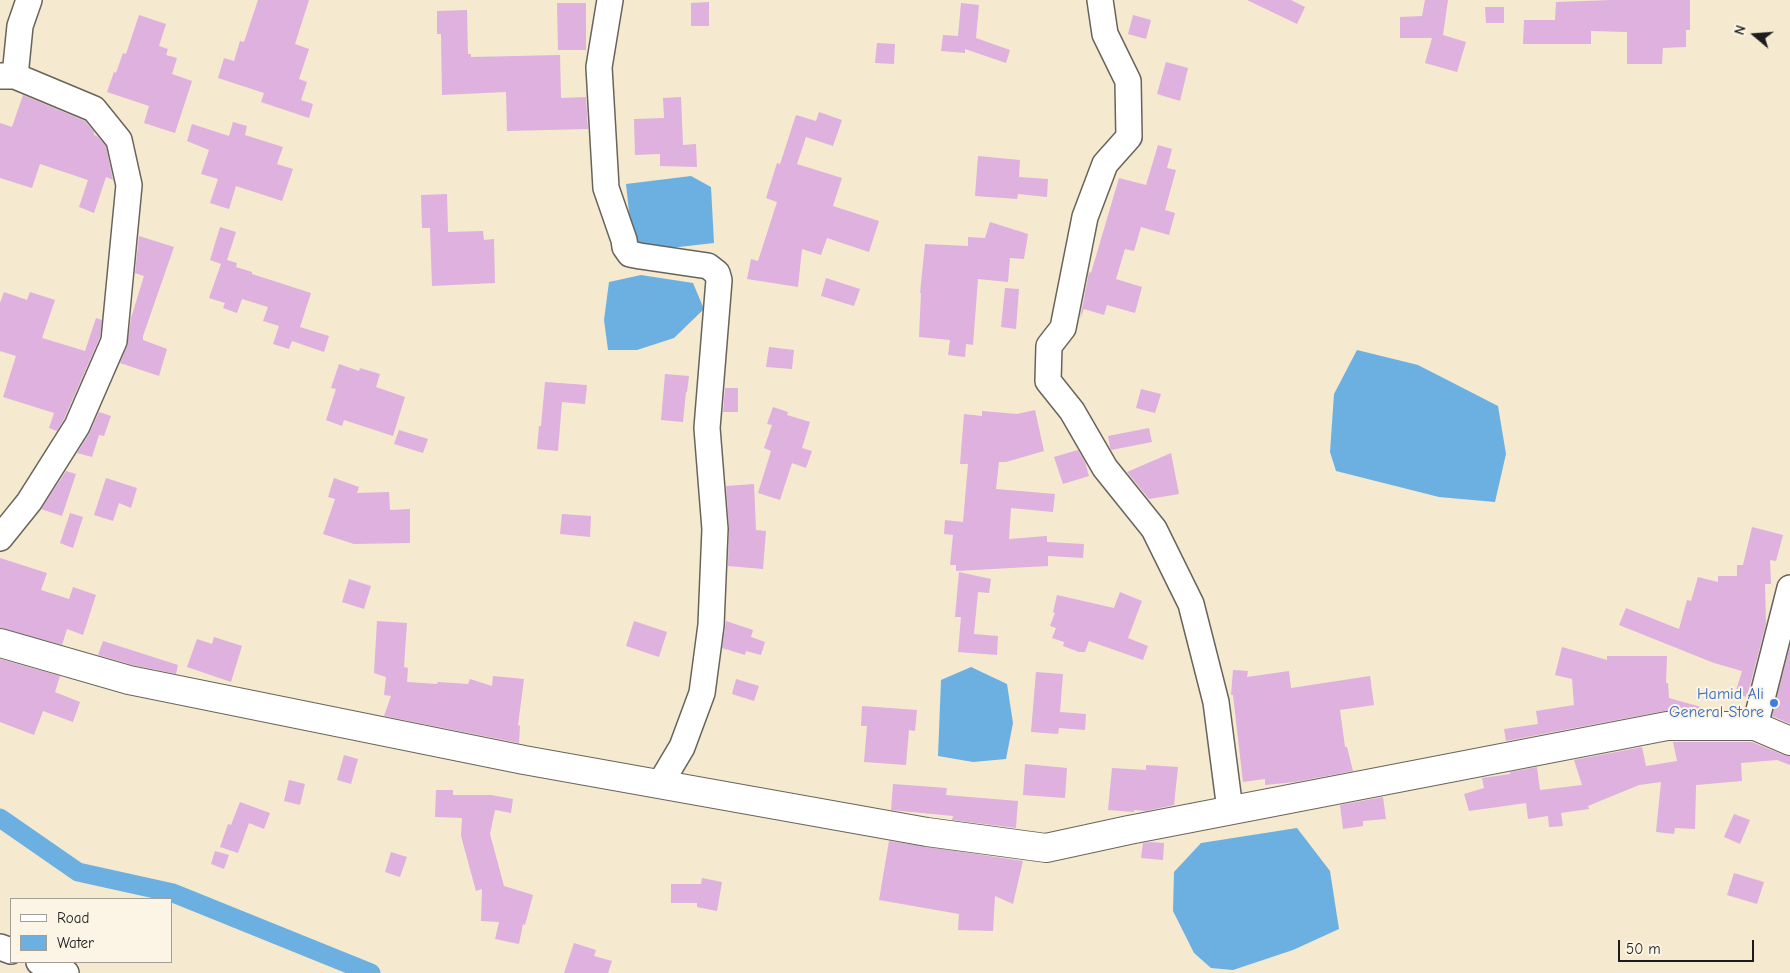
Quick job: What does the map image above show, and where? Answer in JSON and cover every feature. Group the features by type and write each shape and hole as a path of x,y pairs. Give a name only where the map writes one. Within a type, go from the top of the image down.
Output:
{"main road":[{"path":"0,644 129,680 524,760 927,832 1046,848 1230,810 1667,726 1755,726 1790,741"}],"street":[{"path":"0,538 29,502 77,426 114,340 129,185 119,140 94,109 8,76 20,26 29,0"},
{"path":"610,0 599,67 605,178 606,188 624,240 624,247 630,254 708,266 717,272 719,280 707,428 715,529 711,625 702,693 682,747 660,784"},
{"path":"1100,0 1105,34 1128,81 1129,137 1105,164 1085,217 1063,328 1049,346 1048,381 1072,411 1105,468 1154,529 1191,604 1216,702 1230,810"},
{"path":"1755,726 1790,588"},
{"path":"41,963 66,973"}],"water":[{"path":"691,176 711,187 714,243 670,248 639,245 631,230 626,184"},
{"path":"641,275 693,283 704,309 674,338 637,350 608,350 604,320 609,282"},
{"path":"1357,350 1418,365 1498,406 1506,454 1495,502 1439,497 1336,471 1330,452 1334,394"},
{"path":"971,667 1007,684 1013,723 1006,759 973,762 938,756 941,680"},
{"path":"1297,828 1330,871 1339,929 1293,950 1233,970 1211,968 1194,953 1173,911 1174,872 1201,843"}],"building":[{"path":"258,0 309,0 295,44 309,49 299,79 307,82 301,100 313,104 309,118 261,102 264,93 218,78 224,58 234,61 240,41 244,42"},
{"path":"1247,0 1291,0 1305,7 1297,24"},
{"path":"1425,0 1448,0 1443,35 1466,42 1457,72 1425,63 1432,38 1400,38 1400,17 1422,16"},
{"path":"1690,0 1690,30 1686,30 1686,47 1663,48 1662,64 1627,64 1627,32 1591,31 1591,44 1523,44 1524,20 1555,20 1556,2"},
{"path":"709,2 709,26 691,26 691,3"},
{"path":"557,3 586,3 586,50 558,50"},
{"path":"961,3 979,5 976,38 1010,50 1006,63 965,49 965,53 941,51 943,35 958,36"},
{"path":"1485,7 1504,7 1504,23 1486,23"},
{"path":"467,10 468,54 471,54 471,57 560,55 561,98 586,97 588,129 507,131 506,92 442,95 441,34 437,34 437,11"},
{"path":"139,15 166,24 159,46 168,49 166,55 177,58 172,74 192,81 175,133 144,123 149,106 107,92 123,53 126,54"},
{"path":"1133,15 1151,20 1146,39 1128,34"},
{"path":"877,43 895,44 894,64 875,63"},
{"path":"1166,62 1188,68 1180,101 1157,94"},
{"path":"23,95 85,121 94,132 94,135 106,146 113,180 106,177 94,213 79,207 88,180 40,164 32,188 0,178 0,123 12,127"},
{"path":"681,97 683,145 696,144 697,167 660,166 660,154 635,155 634,119 664,118 663,98"},
{"path":"819,112 842,120 833,146 806,137 797,164 842,178 833,206 879,221 869,252 827,238 821,255 802,249 798,287 747,279 751,259 758,261 777,202 766,198 777,163 780,164 796,115 816,121"},
{"path":"233,122 247,126 245,135 283,147 277,164 293,169 282,201 236,186 229,209 210,203 218,179 201,174 209,150 187,141 192,124 229,136"},
{"path":"1158,145 1172,149 1167,168 1176,170 1165,210 1175,213 1169,235 1141,227 1134,251 1125,249 1116,279 1142,287 1135,313 1107,305 1104,315 1084,309 1080,319 1089,272 1091,273 1119,178 1146,185"},
{"path":"978,156 1020,160 1019,177 1048,179 1047,197 1018,194 1017,199 975,196"},
{"path":"447,194 448,232 483,231 484,240 494,239 495,283 432,286 430,228 422,228 421,195"},
{"path":"990,222 1028,234 1024,259 1010,258 1008,282 978,279 973,345 966,344 965,357 948,355 950,340 919,337 920,293 925,244 968,246 968,237 985,238"},
{"path":"220,227 236,232 227,260 237,263 236,267 311,293 300,327 329,336 324,352 292,341 289,349 273,344 279,326 263,321 268,307 242,299 237,313 223,308 225,303 209,298 221,264 210,260"},
{"path":"139,236 174,247 143,336 143,340 167,349 159,376 120,363 127,346 131,318 144,276 135,273"},
{"path":"826,278 860,289 854,306 821,296"},
{"path":"1005,288 1019,289 1016,329 1001,327"},
{"path":"4,292 27,300 30,292 55,300 42,338 85,351 96,318 102,320 100,337 57,431 49,428 54,413 3,397 16,356 0,351 0,303"},
{"path":"769,347 794,350 792,369 766,367"},
{"path":"339,364 359,371 360,368 380,374 376,387 405,397 393,436 344,420 342,426 326,420 336,389 331,388"},
{"path":"665,374 689,376 683,422 661,420"},
{"path":"545,382 587,385 585,404 562,402 558,451 537,449"},
{"path":"725,388 738,388 738,412 723,412"},
{"path":"1141,389 1161,394 1155,413 1136,408"},
{"path":"773,407 788,412 787,415 810,422 802,448 812,451 806,468 792,463 780,500 758,493 771,451 764,448 772,425 767,424"},
{"path":"1035,410 1044,451 1006,462 999,462 996,489 1055,494 1053,512 1011,508 1009,539 1047,536 1047,542 1084,544 1083,558 1048,556 1048,566 956,571 956,565 950,565 953,535 944,534 945,520 963,522 968,464 960,464 964,414 982,416 982,411 1017,414"},
{"path":"99,412 111,416 104,436 99,435 92,457 77,453 89,434"},
{"path":"1149,428 1152,442 1111,450 1108,436"},
{"path":"399,430 428,439 423,453 394,444"},
{"path":"1078,450 1085,462 1089,476 1063,484 1054,457"},
{"path":"1171,453 1179,494 1149,499 1127,472"},
{"path":"66,471 76,474 62,516 41,509"},
{"path":"106,478 137,488 131,508 119,503 113,521 94,515"},
{"path":"334,478 359,487 357,493 389,492 390,510 410,509 410,543 354,544 323,534 335,499 328,497"},
{"path":"754,484 756,530 766,531 763,569 728,566 729,528 726,486"},
{"path":"70,513 83,517 73,548 60,543"},
{"path":"562,514 591,516 590,537 560,534"},
{"path":"1752,527 1783,535 1776,561 1770,560 1771,584 1765,584 1766,624 1747,697 1735,694 1742,671 1714,663 1619,625 1626,608 1679,629 1687,600 1691,601 1698,577 1718,582 1718,576 1737,576 1737,565 1743,565"},
{"path":"0,558 47,573 41,590 69,599 73,587 96,595 83,635 67,629 62,645 0,628"},
{"path":"959,572 991,579 989,593 978,592 974,634 998,636 997,655 958,652 961,617 955,617"},
{"path":"349,579 371,586 364,609 342,602"},
{"path":"1120,592 1142,601 1128,638 1148,646 1143,660 1089,641 1085,652 1079,652 1063,646 1064,642 1052,638 1056,628 1050,626 1055,613 1053,612 1057,595 1114,608"},
{"path":"377,621 407,623 404,667 408,668 407,682 468,684 470,679 492,686 493,676 524,679 518,725 520,726 519,743 384,716 391,696 384,695 386,677 374,673"},
{"path":"634,621 667,632 659,657 626,646"},
{"path":"726,621 753,630 751,637 765,642 761,655 746,651 745,655 722,648"},
{"path":"214,637 242,646 231,682 187,667 197,639 212,644"},
{"path":"103,641 178,665 176,674 98,655"},
{"path":"1790,646 1790,724 1772,716"},
{"path":"1562,647 1607,660 1607,656 1667,656 1666,683 1668,683 1669,698 1712,710 1664,711 1506,741 1504,729 1538,724 1536,711 1574,705 1572,679 1555,675"},
{"path":"0,659 60,676 55,692 80,702 73,722 43,711 34,735 0,722"},
{"path":"1233,670 1248,671 1247,677 1289,671 1291,688 1370,676 1374,705 1340,710 1345,747 1347,747 1353,771 1295,782 1265,785 1265,779 1243,782 1233,695 1231,695"},
{"path":"1036,672 1063,674 1060,712 1086,714 1085,730 1059,728 1058,734 1031,732"},
{"path":"736,679 759,686 754,701 732,694"},
{"path":"862,706 917,710 915,731 909,730 906,765 864,762 867,726 861,726"},
{"path":"1673,742 1752,742 1790,756 1790,765 1777,760 1741,763 1742,781 1696,785 1695,829 1675,828 1674,834 1656,832 1661,782 1639,785 1588,806 1589,809 1561,813 1563,826 1549,827 1548,816 1528,819 1526,803 1469,811 1464,794 1484,788 1482,778 1510,774 1510,772 1537,767 1540,790 1582,785 1574,760 1642,747 1646,766 1677,761"},
{"path":"344,755 358,759 351,784 337,780"},
{"path":"1025,764 1067,768 1065,798 1023,795"},
{"path":"1146,765 1178,767 1174,805 1146,811 1134,810 1134,812 1108,810 1112,768 1146,770"},
{"path":"289,780 305,784 300,805 284,801"},
{"path":"893,784 947,788 946,795 1018,801 1016,828 952,820 953,816 891,810"},
{"path":"436,790 453,790 453,795 491,795 513,799 511,813 495,810 490,834 504,886 533,895 525,925 523,924 519,944 495,939 499,922 481,921 482,889 476,891 461,836 462,818 435,817"},
{"path":"1383,797 1386,819 1363,821 1363,826 1343,829 1340,805"},
{"path":"240,802 270,813 264,829 249,823 238,853 220,847 228,824 231,825"},
{"path":"1734,814 1750,820 1740,844 1724,837"},
{"path":"889,841 1023,861 1013,904 995,896 993,931 958,930 959,914 879,900"},
{"path":"1143,843 1164,843 1163,860 1141,858"},
{"path":"215,851 229,855 224,869 211,864"},
{"path":"391,852 407,857 400,877 385,872"},
{"path":"1734,873 1764,882 1757,904 1727,895"},
{"path":"702,878 722,882 717,911 697,907 697,903 671,903 671,884 701,884"},
{"path":"574,943 596,950 594,956 612,961 608,973 564,973"}],"waterway":[{"path":"0,818 78,872 173,893 371,973"}],"place":[{"name":"Hamid Ali General Store","path":"1774,703"}]}
